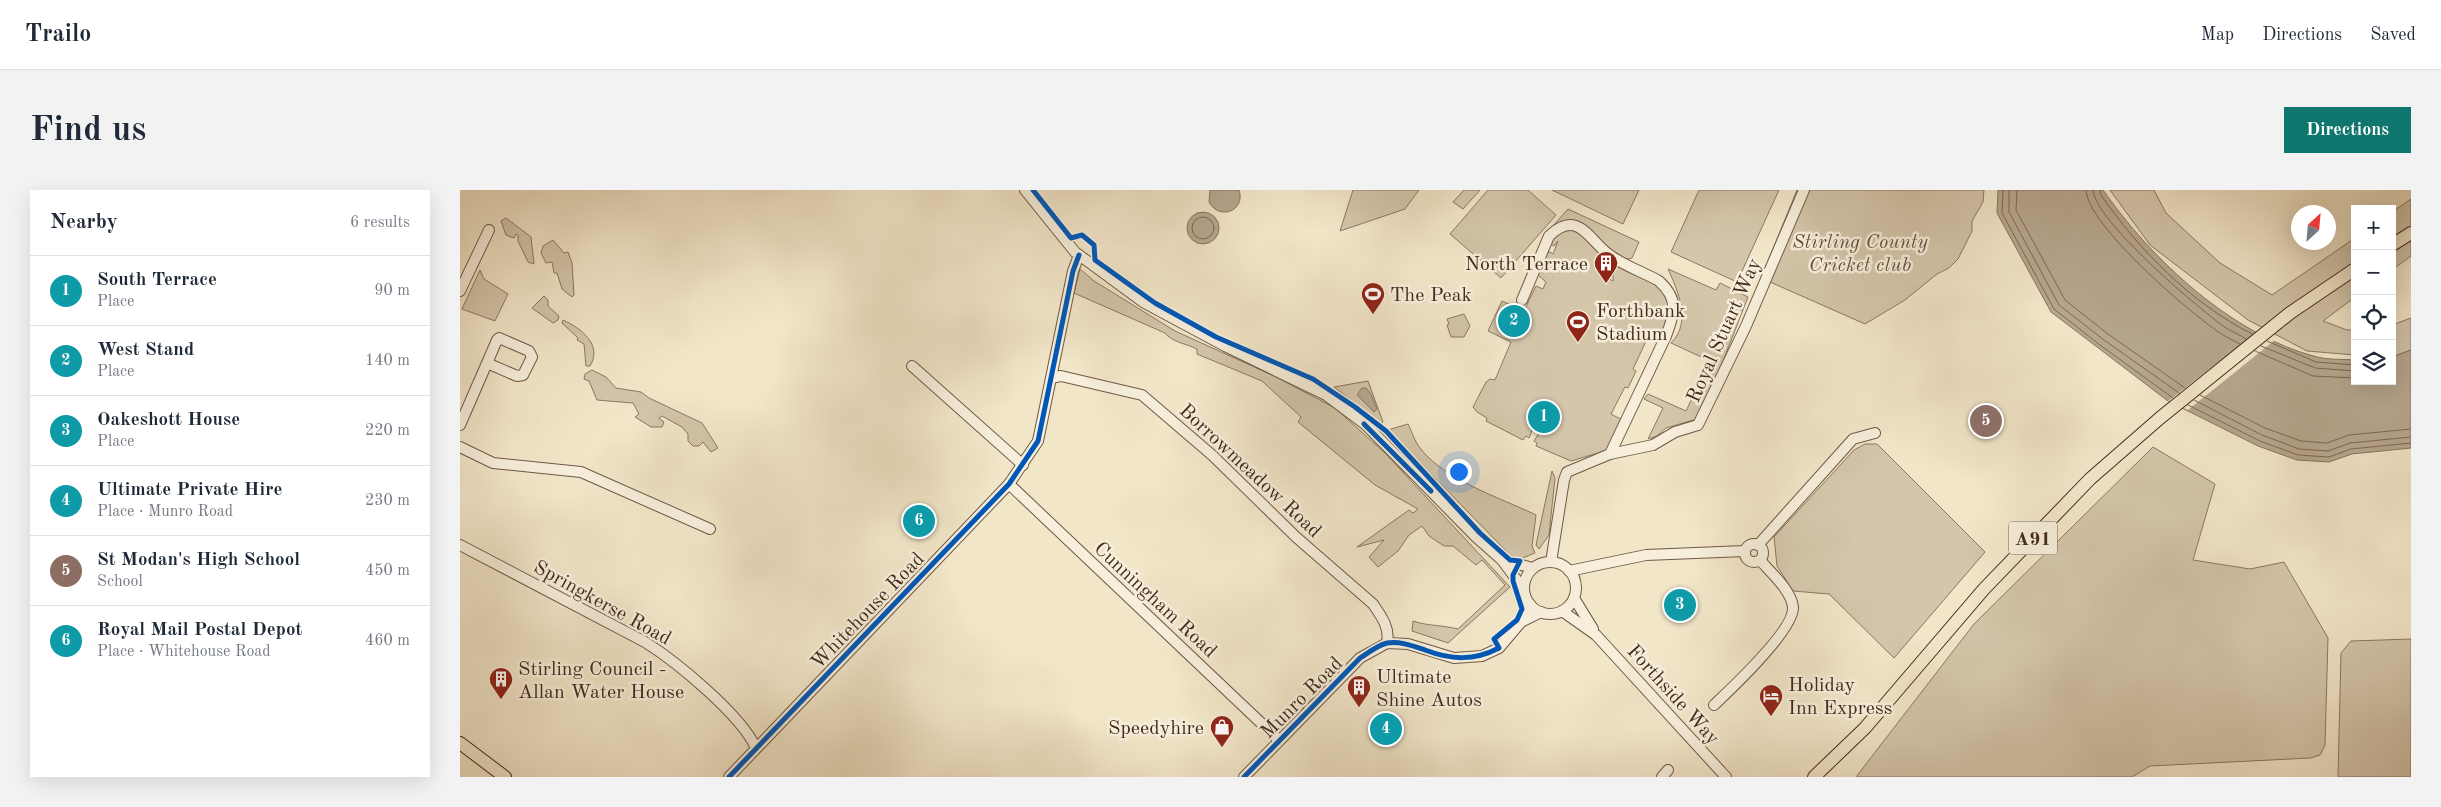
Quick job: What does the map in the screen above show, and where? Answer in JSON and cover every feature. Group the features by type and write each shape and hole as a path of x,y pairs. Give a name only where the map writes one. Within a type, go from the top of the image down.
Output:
{"main road":[{"path":"2396,242 2411,233"},
{"name":"A91","path":"1814,777 1865,728 1984,589 2090,479 2160,418 2290,313 2351,272"},
{"path":"460,743 505,777"}],"street":[{"path":"1025,190 1079,255 1143,302 1225,346 1326,395 1380,438 1476,537 1502,560 1524,590 1530,604 1542,612 1555,613 1562,610 1574,598 1575,583 1569,571 1562,565 1551,562 1533,568 1502,560"},
{"name":"Royal Stuart Way","path":"1551,562 1567,472 1610,454 1653,445 1675,432 1698,425 1746,326 1804,190"},
{"path":"1522,300 1549,236 1563,227 1580,227 1586,230 1611,256 1659,280 1666,287 1674,306 1674,316 1610,454"},
{"path":"460,292 489,230"},
{"name":"Whitehouse Road","path":"729,777 1009,484 1023,465 1038,441 1073,272 1079,255"},
{"path":"460,425 487,363 500,338 529,351 532,357 524,375 517,376 487,363"},
{"path":"912,366 1023,465"},
{"name":"Borrowmeadow Road","path":"1052,378 1061,376 1142,395 1212,455 1296,537 1373,604 1382,617 1389,634 1387,643"},
{"path":"1745,551 1749,545 1758,545 1853,439 1875,433"},
{"path":"460,448 493,463 581,472 710,528"},
{"name":"Cunningham Road","path":"1009,484 1279,740"},
{"path":"1758,545 1763,552 1760,560"},
{"name":"Springkerse Road","path":"460,546 604,620 668,657 727,710 750,735 756,748"},
{"path":"1745,551 1750,561 1760,560"},
{"path":"1569,571 1646,555 1745,551"},
{"path":"1714,705 1784,631 1792,617 1793,605 1783,588 1760,560"},
{"path":"1524,590 1525,581 1533,568"},
{"name":"Forthside Way","path":"1574,598 1596,635"},
{"path":"1387,643 1408,644 1454,658 1476,657 1499,648 1521,622 1530,604"},
{"name":"Forthside Way","path":"1562,610 1596,635 1726,777"},
{"path":"1521,622 1542,612"},
{"name":"Munro Road","path":"1244,777 1360,658 1387,643"}],"green space":[{"path":"1353,190 1419,190 1405,209 1340,231"},
{"path":"1464,190 1480,190 1463,209 1453,202"},
{"path":"1488,190 1528,190 1556,215 1501,278 1450,234"},
{"path":"1552,190 1639,190 1623,224"},
{"path":"1699,190 1779,190 1737,282 1671,252"},
{"name":"Stirling County Cricket club","path":"1797,190 1984,190 1983,202 1972,221 1972,231 1958,259 1949,268 1937,274 1905,300 1865,324 1761,278"},
{"path":"2110,190 2154,190 2166,213 2220,263 2272,295 2351,241 2351,300 2323,321 2351,330 2351,355 2307,351 2248,320 2150,245"},
{"path":"2411,199 2411,256 2396,267 2396,250 2396,209"},
{"path":"1568,209 1639,242 1632,258 1623,260 1570,225 1544,236"},
{"path":"506,218 531,237 534,264 528,262 518,241 518,235 516,234 514,238 506,235 501,221"},
{"name":"Forthbank Stadium","path":"1571,230 1593,243 1611,263 1605,277 1613,281 1613,274 1618,266 1661,287 1670,305 1661,344 1647,339 1633,369 1636,371 1628,388 1625,387 1611,414 1624,421 1608,450 1571,461 1536,446 1537,443 1534,441 1543,427 1535,423 1529,438 1526,436 1523,440 1486,421 1487,418 1473,407 1486,382 1490,379 1495,380 1511,342 1488,331 1502,301 1524,311 1536,286 1543,289 1546,282 1537,274 1548,251 1553,254 1558,241 1554,246 1551,244 1552,241 1558,234"},
{"path":"553,240 564,253 568,252 572,263 574,295 572,297 562,289 557,273 554,273 552,262 546,263 541,253 543,246"},
{"path":"1080,269 1094,281 1175,331 1274,376 1335,408 1386,454 1510,587 1448,643 1412,631 1413,621 1458,629 1505,585 1482,560 1476,565 1453,546 1444,546 1429,536 1422,526 1409,535 1398,551 1378,567 1369,557 1384,540 1357,547 1409,510 1413,513 1418,509 1375,485 1298,422 1301,417 1262,381 1197,354 1197,349 1176,341 1165,333 1074,293"},
{"path":"1668,269 1716,290 1720,283 1748,297 1723,361 1697,419 1666,428 1657,436 1648,439 1663,408 1644,399 1648,394 1686,411 1710,361 1671,343 1681,326 1682,317 1679,297"},
{"path":"480,270 484,279 508,294 495,321 462,309"},
{"path":"544,296 548,300 548,306 559,316 558,320 553,323 532,308"},
{"path":"1464,314 1470,326 1464,337 1451,337 1447,319"},
{"path":"2411,318 2411,350 2396,356 2396,340 2396,324"},
{"path":"563,320 577,328 592,344 594,351 590,366 586,366 584,344 577,340 578,338 562,323"},
{"path":"592,370 606,377 616,388 641,392 649,398 702,423 718,448 711,452 703,442 699,446 693,446 688,441 688,434 682,427 662,416 659,418 664,422 662,427 651,427 635,417 639,414 633,403 597,400 589,381 584,379 585,374"},
{"path":"1368,381 1383,422 1381,423 1334,387"},
{"path":"1408,424 1420,448 1443,470 1474,487 1536,515 1532,546 1535,553 1520,559 1512,557 1388,430"},
{"path":"1865,444 1877,444 1985,552 1894,658 1829,594 1793,591 1777,566 1774,537 1854,450"},
{"path":"2153,447 2215,484 2193,560 2250,569 2284,562 2328,638 2325,745 2320,755 2311,758 2150,766 2132,777 1856,777 1974,624"},
{"path":"1552,471 1555,478 1549,535 1539,549 1536,545"},
{"path":"2411,639 2411,777 2338,777 2341,653 2351,641"}],"water":[{"path":"1210,190 1239,190 1239,203 1230,211 1219,211 1213,208 1209,202"},
{"path":"1998,190 2103,190 2145,243 2196,292 2225,313 2285,346 2321,358 2351,360 2351,385 2396,385 2396,356 2411,350 2411,448 2352,454 2329,462 2297,460 2258,446 2168,401 2051,312 1997,213"},
{"path":"1203,212 1209,213 1214,217 1218,222 1218,234 1214,239 1209,243 1203,244 1197,243 1192,239 1188,234 1187,228 1188,222 1192,217 1197,213"},
{"path":"1362,388 1366,388 1371,394 1377,409 1374,412 1357,395"}],"pier":[{"path":"2257,332 2275,340 2188,410 2168,401"}],"cycle path":[{"path":"1033,190 1071,238 1082,235 1094,245 1095,260 1155,303 1216,337 1313,379 1355,407 1386,431 1480,533 1510,560 1520,561 1513,575 1513,581 1522,609 1517,620 1494,639 1499,648 1481,655 1462,658 1444,656 1402,643 1380,645 1360,658 1244,777"},
{"path":"729,777 1009,484 1038,441 1073,271 1079,255"},
{"path":"1364,424 1431,491"}],"place":[{"name":"North Terrace","path":"1606,284"},
{"name":"The Peak","path":"1373,315"},
{"name":"West Stand","path":"1514,321"},
{"name":"Forthbank Stadium","path":"1578,343"},
{"name":"South Terrace","path":"1544,417"},
{"name":"St Modan's High School","path":"1986,421"},
{"name":"Royal Mail Postal Depot","path":"919,521"},
{"name":"Oakeshott House","path":"1680,605"},
{"name":"Stirling Council - Allan Water House","path":"501,700"},
{"name":"Ultimate Shine Autos","path":"1359,708"},
{"name":"Holiday Inn Express","path":"1771,717"},
{"name":"Ultimate Private Hire","path":"1386,729"},
{"name":"Speedyhire","path":"1222,748"}]}
